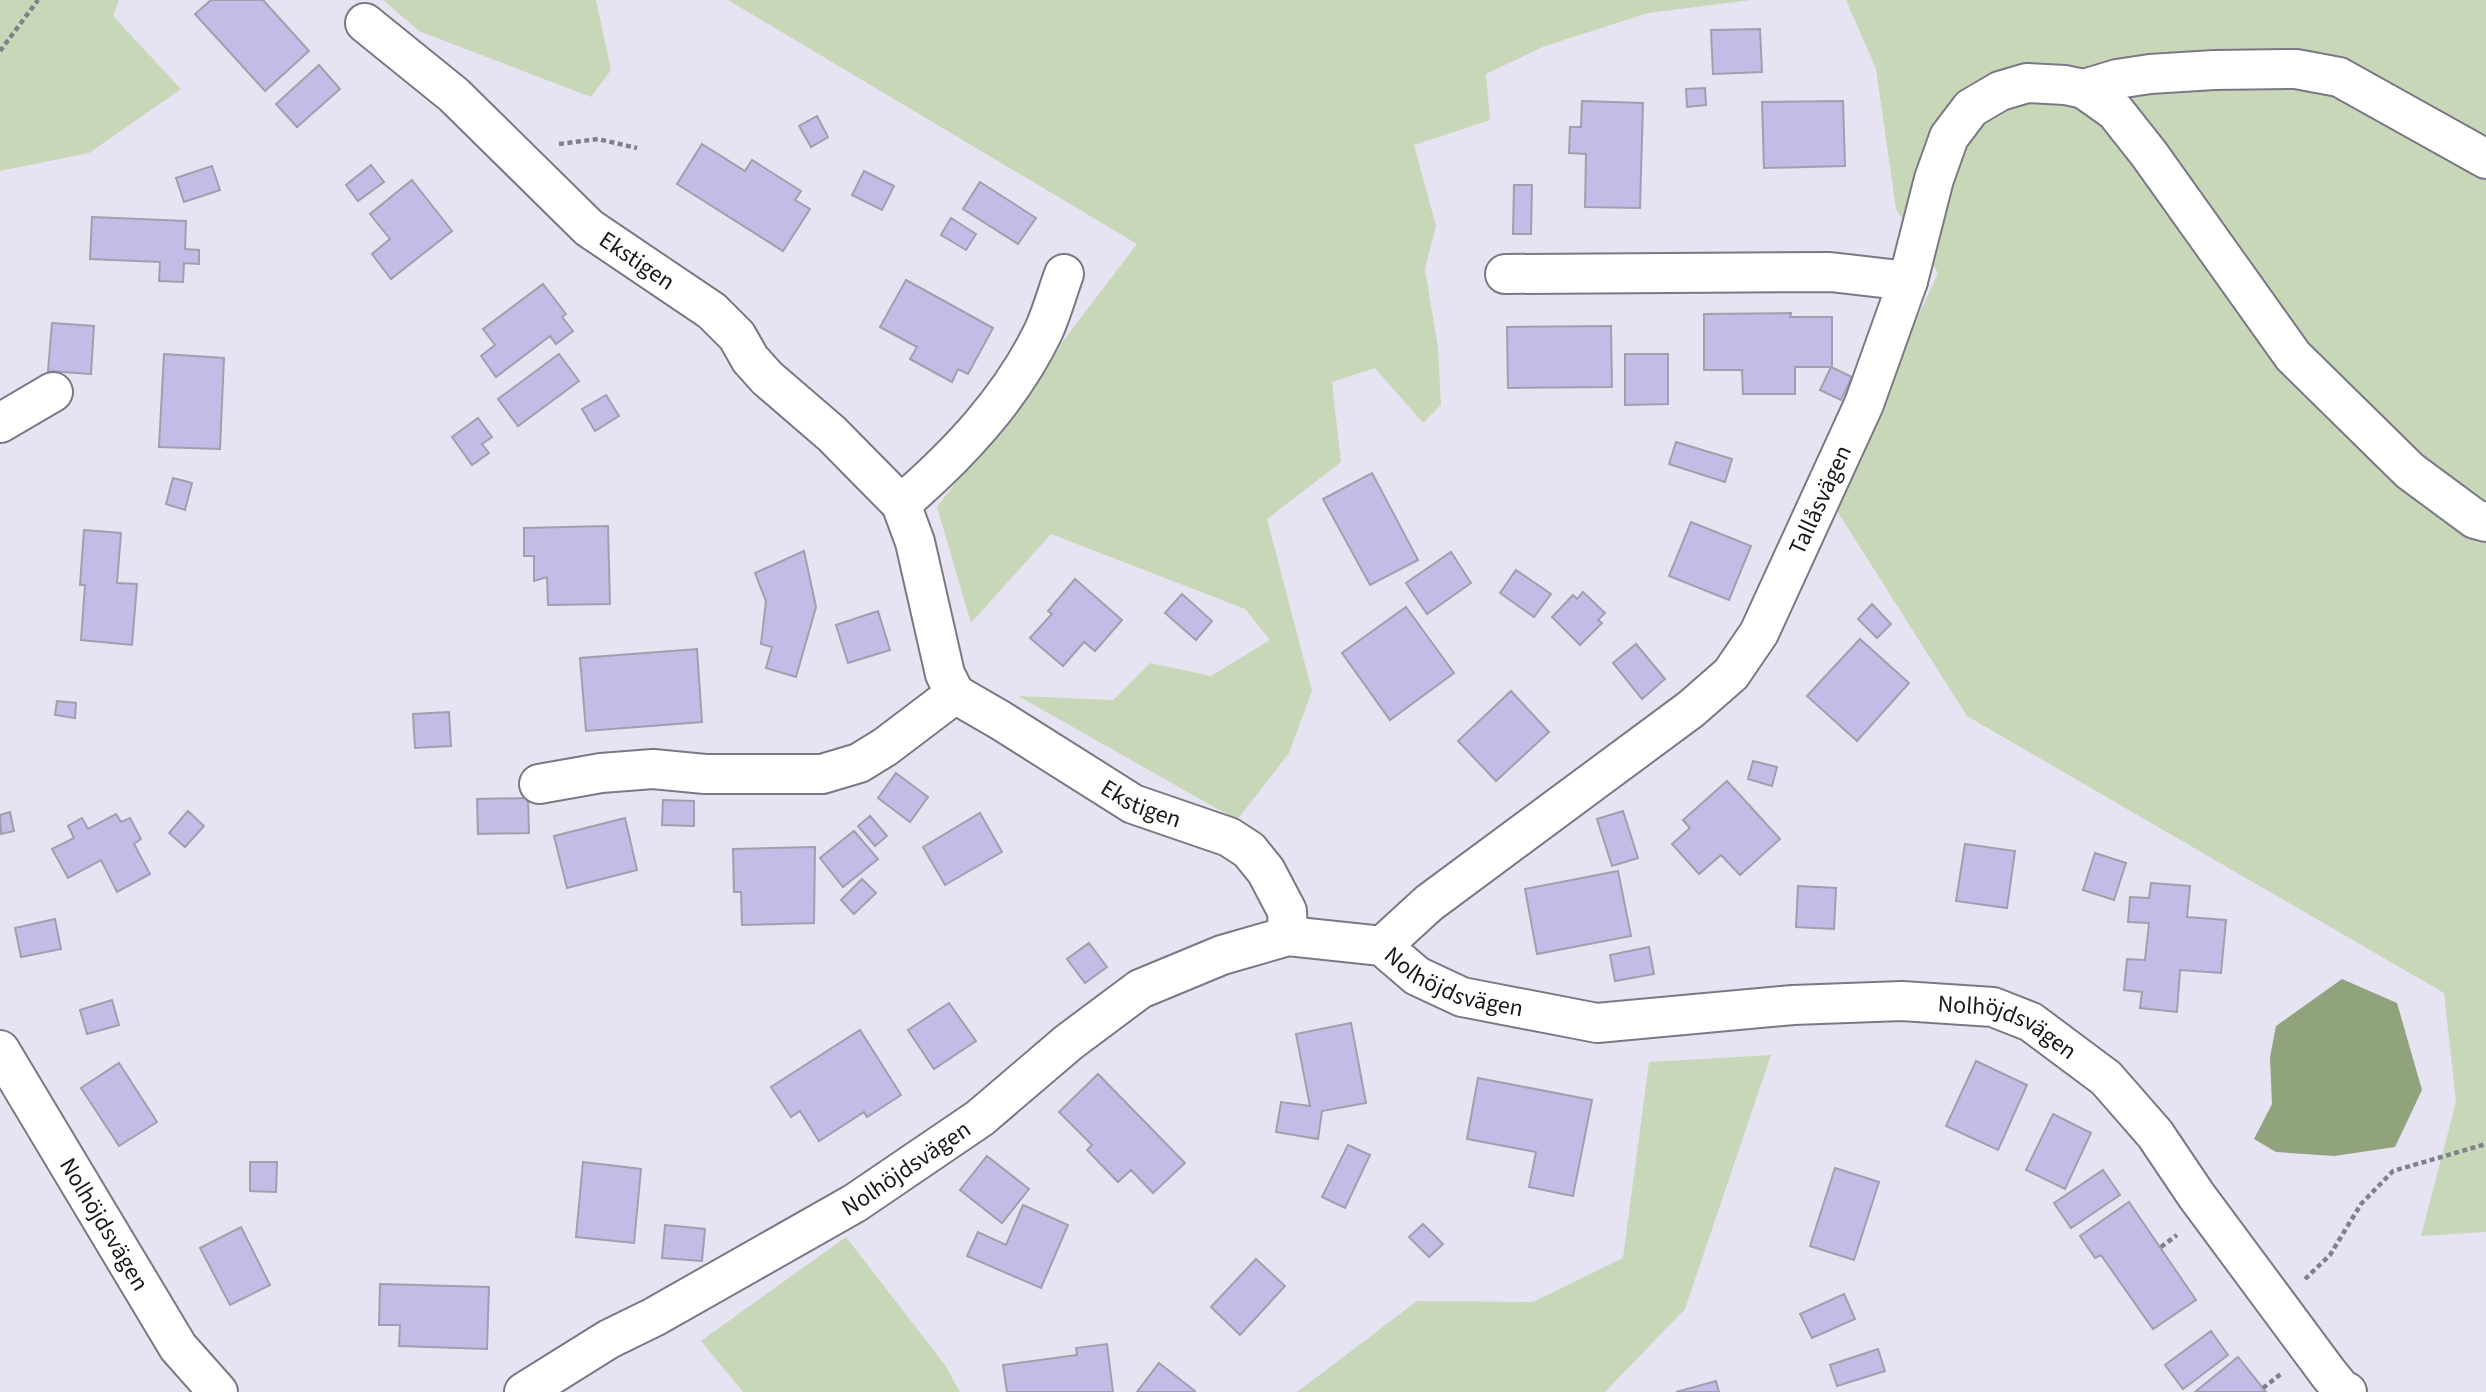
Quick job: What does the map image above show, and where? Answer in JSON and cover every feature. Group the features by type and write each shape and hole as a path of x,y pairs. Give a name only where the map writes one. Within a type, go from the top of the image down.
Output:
{"street":[{"name":"Ekstigen","path":"365,23 454,95 589,228 613,247 712,311 737,336 750,359 767,378 832,434 901,503 915,542 945,674 955,694 1133,804 1229,837 1249,850 1266,871 1287,911 1288,936"},
{"path":"2084,89 2117,79 2150,74 2228,69 2296,69 2339,77 2486,159"},
{"name":"Tallåsvägen","path":"1382,946 1429,902 1680,717 1731,674 1759,633 1864,404 1908,281 1934,179 1949,137 1971,108 2000,91 2027,83 2084,89"},
{"path":"2084,89 2115,111 2293,356 2410,471 2475,519 2486,522"},
{"path":"1505,274 1830,272 1908,281"},
{"path":"901,503 929,480 978,429 1007,392 1043,330 1064,274"},
{"path":"0,423 53,392"},
{"path":"539,784 601,773 653,769 705,774 822,774 859,762 885,747 955,694"},
{"name":"Nolhöjdsvägen","path":"524,1392 609,1339 665,1311 855,1203 980,1118 1069,1042 1140,989 1222,955 1288,936 1382,946 1417,976 1462,998 1597,1023 1793,1005 1902,1001 1993,1007 2031,1022 2106,1078 2155,1134 2277,1304 2344,1391"},
{"name":"Nolhöjdsvägen","path":"0,1050 178,1347 218,1392"}],"path":[{"path":"0,51 38,0"},
{"path":"523,164 534,153 563,143 598,139 637,148"},
{"path":"2277,1304 2330,1255 2361,1204 2393,1171 2486,1144"}],"shaded area":[{"path":"0,0 119,0 113,16 181,89 89,153 0,171"},
{"path":"383,0 596,0 611,70 591,97 419,31"},
{"path":"728,0 1751,0 1648,13 1545,46 1486,74 1490,120 1414,145 1436,226 1425,269 1438,348 1441,405 1423,423 1375,368 1332,382 1341,462 1267,519 1312,691 1289,753 1237,820 1018,696 1113,700 1150,663 1211,676 1270,640 1245,609 1051,534 971,623 937,507 1137,244"},
{"path":"1846,0 2486,0 2486,1232 2421,1236 2456,1102 2444,993 1967,716 1832,503 1938,273 1896,209 1876,69"},
{"path":"2342,979 2397,1003 2422,1090 2395,1147 2334,1156 2276,1152 2254,1139 2272,1104 2270,1057 2276,1026"},
{"path":"1771,1055 1685,1309 1605,1392 1297,1392 1417,1301 1533,1302 1623,1258 1649,1062"},
{"path":"846,1237 945,1365 960,1392 743,1392 701,1341"}],"building":[{"path":"211,0 263,0 309,51 265,91 195,14"},
{"path":"1760,29 1762,72 1713,74 1711,30"},
{"path":"319,65 340,89 297,127 276,104"},
{"path":"1705,88 1706,105 1687,107 1686,89"},
{"path":"1582,101 1643,103 1640,208 1585,207 1586,154 1569,153 1570,127 1581,127"},
{"path":"1843,101 1845,166 1764,168 1762,102"},
{"path":"817,116 828,137 811,147 799,126"},
{"path":"702,144 745,171 752,160 801,191 795,200 810,209 783,251 677,184"},
{"path":"371,165 384,182 358,201 346,185"},
{"path":"212,166 220,190 184,202 176,178"},
{"path":"864,171 894,186 882,210 852,195"},
{"path":"412,180 452,231 391,279 372,254 390,239 370,214"},
{"path":"980,182 1036,218 1018,244 963,209"},
{"path":"1514,185 1532,185 1531,234 1513,234"},
{"path":"92,217 186,221 185,249 199,250 199,264 184,263 183,282 159,281 160,262 90,259"},
{"path":"951,218 976,234 966,250 941,235"},
{"path":"906,280 993,328 968,374 958,369 952,382 910,359 917,347 880,327"},
{"path":"543,284 566,314 562,317 573,331 556,344 550,336 496,377 481,356 495,345 483,329"},
{"path":"1791,313 1790,317 1832,317 1832,367 1795,367 1795,394 1743,394 1742,370 1704,370 1704,314"},
{"path":"52,323 94,326 91,374 48,371"},
{"path":"1611,326 1612,387 1508,388 1507,327"},
{"path":"164,354 224,358 220,449 159,447"},
{"path":"559,354 579,381 518,426 498,399"},
{"path":"1625,354 1668,354 1668,404 1625,405"},
{"path":"1831,367 1852,377 1841,400 1820,390"},
{"path":"606,395 619,416 595,431 582,409"},
{"path":"478,418 492,437 482,444 489,453 472,465 452,437"},
{"path":"1676,442 1732,459 1725,482 1669,464"},
{"path":"1372,473 1418,560 1370,585 1323,499"},
{"path":"173,478 192,483 185,510 166,504"},
{"path":"1691,522 1751,546 1729,600 1669,576"},
{"path":"608,526 610,604 548,605 547,577 534,581 534,556 524,556 524,528"},
{"path":"84,530 121,533 117,583 137,584 132,645 81,640 85,585 80,585"},
{"path":"804,551 816,607 796,677 766,668 772,647 761,644 766,601 755,573"},
{"path":"1451,552 1471,583 1427,614 1406,583"},
{"path":"1516,570 1551,594 1534,617 1500,593"},
{"path":"1075,579 1122,620 1095,651 1084,642 1063,666 1030,638 1052,614 1048,611"},
{"path":"1583,592 1605,613 1598,620 1602,623 1580,645 1552,617 1573,595 1577,599"},
{"path":"1182,594 1212,621 1196,640 1165,613"},
{"path":"1872,604 1891,624 1877,638 1858,619"},
{"path":"1406,607 1454,673 1390,720 1342,653"},
{"path":"878,611 890,650 848,663 836,625"},
{"path":"1860,639 1909,683 1857,741 1807,696"},
{"path":"1636,644 1665,679 1642,699 1613,663"},
{"path":"697,649 702,722 586,731 580,658"},
{"path":"1511,691 1549,732 1496,781 1458,741"},
{"path":"57,701 76,703 75,718 55,715"},
{"path":"449,712 451,746 415,748 413,714"},
{"path":"1753,761 1777,767 1772,786 1748,779"},
{"path":"896,773 928,797 910,822 878,798"},
{"path":"1727,781 1780,839 1740,875 1721,855 1699,874 1672,844 1690,828 1683,820"},
{"path":"528,798 529,833 478,834 477,799"},
{"path":"663,800 694,801 694,826 662,825"},
{"path":"188,811 204,826 185,847 169,833"},
{"path":"1623,811 1638,858 1612,866 1597,819"},
{"path":"10,812 14,831 1,834 0,815"},
{"path":"980,813 1002,852 945,885 923,847"},
{"path":"116,814 121,822 130,818 141,839 134,844 150,874 117,892 101,860 68,878 52,849 74,838 68,826 82,818 88,829"},
{"path":"870,816 887,836 875,846 858,826"},
{"path":"625,818 637,870 567,888 554,836"},
{"path":"854,831 878,859 843,887 820,858"},
{"path":"1965,844 2015,851 2007,908 1956,901"},
{"path":"815,847 814,923 742,925 741,892 734,892 733,849"},
{"path":"2095,853 2126,863 2114,900 2083,890"},
{"path":"1618,871 1631,936 1537,954 1525,889"},
{"path":"862,879 876,893 854,914 841,900"},
{"path":"2151,883 2190,886 2187,917 2226,920 2221,973 2180,970 2177,1012 2140,1008 2142,992 2124,990 2127,959 2145,960 2149,923 2128,922 2130,897 2149,898"},
{"path":"1798,886 1836,888 1834,929 1796,927"},
{"path":"55,919 61,949 21,957 15,928"},
{"path":"1089,943 1107,967 1085,983 1067,959"},
{"path":"1649,947 1654,974 1615,981 1610,955"},
{"path":"112,1000 119,1025 87,1034 80,1010"},
{"path":"949,1003 976,1041 934,1069 908,1030"},
{"path":"1351,1023 1366,1103 1322,1111 1318,1139 1276,1132 1281,1102 1310,1106 1296,1034"},
{"path":"860,1030 901,1095 867,1117 864,1112 819,1141 800,1111 791,1117 771,1087"},
{"path":"1976,1061 2027,1085 1998,1150 1946,1126"},
{"path":"119,1063 157,1122 119,1146 81,1088"},
{"path":"1098,1074 1185,1163 1153,1193 1131,1170 1118,1182 1087,1150 1092,1145 1059,1112"},
{"path":"1478,1078 1592,1100 1573,1196 1529,1187 1536,1152 1467,1139"},
{"path":"2053,1114 2091,1133 2065,1189 2026,1170"},
{"path":"1348,1145 1370,1155 1345,1208 1322,1197"},
{"path":"987,1156 1029,1189 1002,1223 960,1190"},
{"path":"250,1162 277,1162 276,1192 250,1191"},
{"path":"583,1162 641,1169 634,1243 576,1237"},
{"path":"1835,1168 1879,1182 1854,1260 1810,1246"},
{"path":"2103,1170 2120,1195 2071,1228 2054,1203"},
{"path":"2129,1202 2196,1300 2153,1329 2101,1255 2095,1258 2080,1236"},
{"path":"1023,1205 1068,1225 1041,1288 967,1256 978,1232 1006,1245"},
{"path":"1423,1224 1443,1244 1429,1257 1409,1237"},
{"path":"665,1225 705,1229 702,1261 662,1258"},
{"path":"241,1227 270,1285 230,1305 200,1248"},
{"path":"1256,1259 1285,1286 1240,1335 1211,1307"},
{"path":"380,1284 489,1287 487,1349 399,1346 400,1325 379,1325"},
{"path":"1844,1294 1855,1319 1812,1338 1800,1314"},
{"path":"2211,1331 2228,1355 2183,1389 2165,1365"},
{"path":"1107,1344 1113,1392 1007,1392 1003,1365 1077,1355 1076,1348"},
{"path":"1878,1349 1885,1371 1837,1386 1830,1365"},
{"path":"2238,1357 2266,1392 2195,1392"},
{"path":"1159,1363 1195,1391 1137,1392"},
{"path":"1716,1381 1719,1392 1676,1392"}]}
